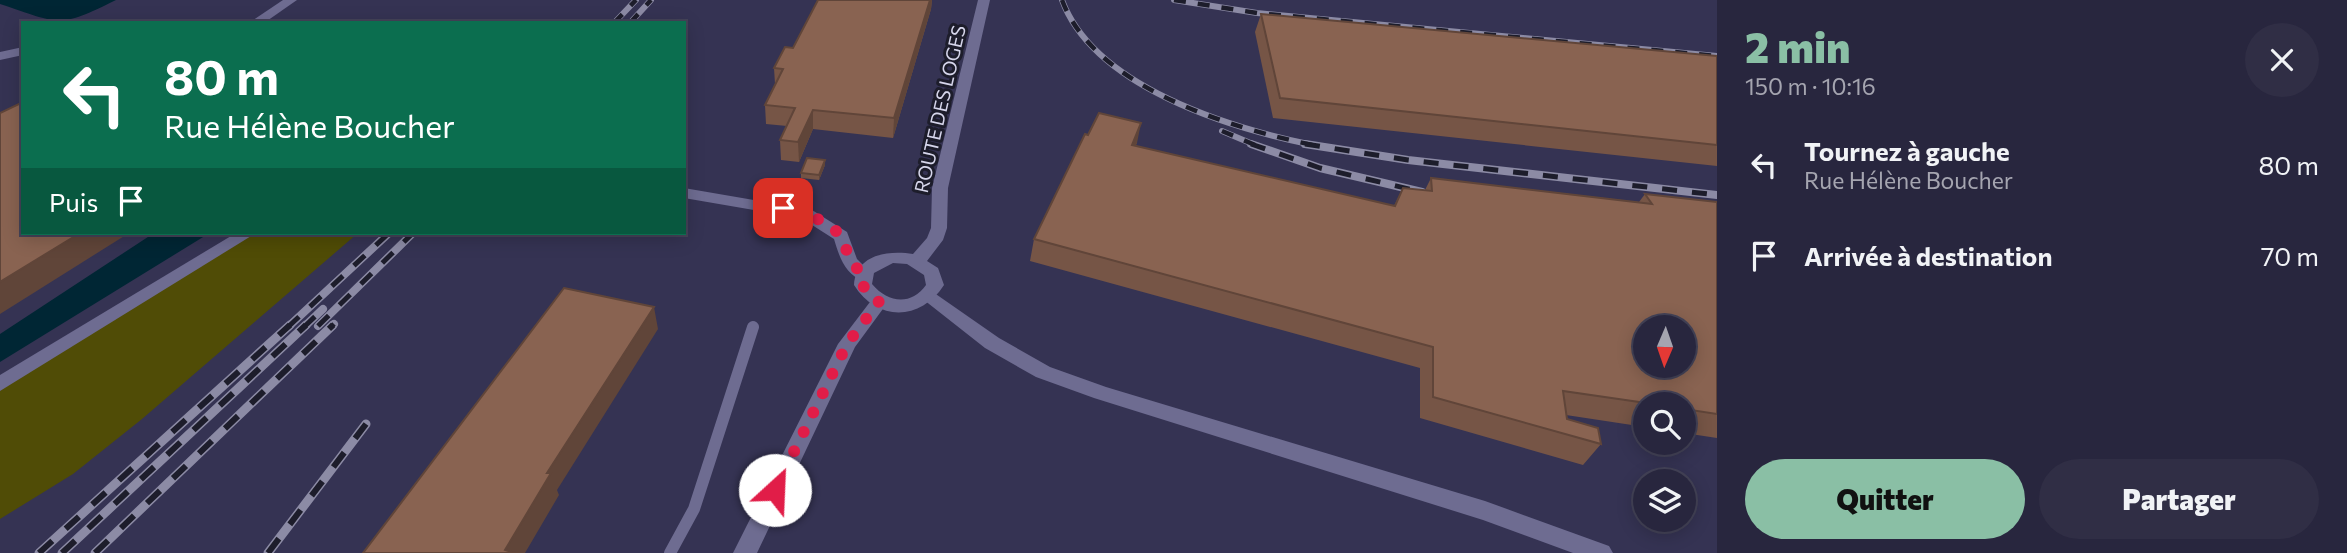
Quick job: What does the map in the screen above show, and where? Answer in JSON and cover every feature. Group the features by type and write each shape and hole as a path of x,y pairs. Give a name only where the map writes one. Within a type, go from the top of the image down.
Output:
{"street":[{"path":"258,21 291,0"},
{"name":"ROUTE DES LOGES","path":"917,261 935,240 939,228 940,188 984,0"},
{"path":"0,56 21,51"},
{"path":"686,193 806,214 841,236 849,261 864,275"},
{"path":"0,384 245,235"},
{"path":"885,259 917,261 932,272 935,285 930,296 910,305 879,302 870,296 863,285 867,269 885,259"},
{"path":"930,296 992,343 1043,372 1101,393 1472,507 1601,553"},
{"path":"745,553 841,356 863,319 879,302"}],"lane":[{"path":"670,553 694,509 753,327"}],"shaded area":[{"path":"243,235 356,235 142,419 73,474 0,519 0,383"}],"water":[{"path":"0,0 116,0 82,16 59,20 35,16 0,4"},
{"path":"151,235 206,235 0,362 0,334"}],"building":[{"path":"818,0 930,0 894,118 813,110 798,142 780,140 795,108 765,105 783,69 774,68 785,47 793,48"},
{"path":"1261,14 1717,56 1717,145 1280,98"},
{"path":"21,103 21,235 77,235 0,282 0,113"},
{"path":"1099,113 1141,123 1132,145 1395,206 1403,188 1432,191 1431,178 1652,204 1645,194 1717,202 1717,414 1696,411 1696,392 1633,392 1633,401 1563,391 1567,419 1598,428 1601,444 1433,397 1433,347 1034,239 1085,134 1088,135"},
{"path":"807,158 825,160 819,175 801,173"},
{"path":"564,288 654,307 547,473 551,473 505,550 515,553 363,553"}],"railway":[{"path":"616,21 636,0"},
{"path":"632,21 651,0"},
{"path":"1062,0 1079,31 1103,57 1134,80 1168,99 1206,115 1313,145"},
{"path":"1174,0 1257,13 1717,56"},
{"path":"1222,131 1255,145"},
{"path":"1251,144 1320,168 1422,192"},
{"path":"1305,144 1408,160 1717,195"},
{"path":"288,327 387,235"},
{"path":"318,326 411,235"},
{"path":"304,327 323,309"},
{"path":"39,553 290,325"},
{"path":"62,553 306,325"},
{"path":"95,553 333,325"},
{"path":"268,553 366,424"}],"route":[{"path":"775,490 847,344 863,319 879,302 870,296 863,285 864,275 849,261 841,236 834,229 806,214 783,208"}]}
